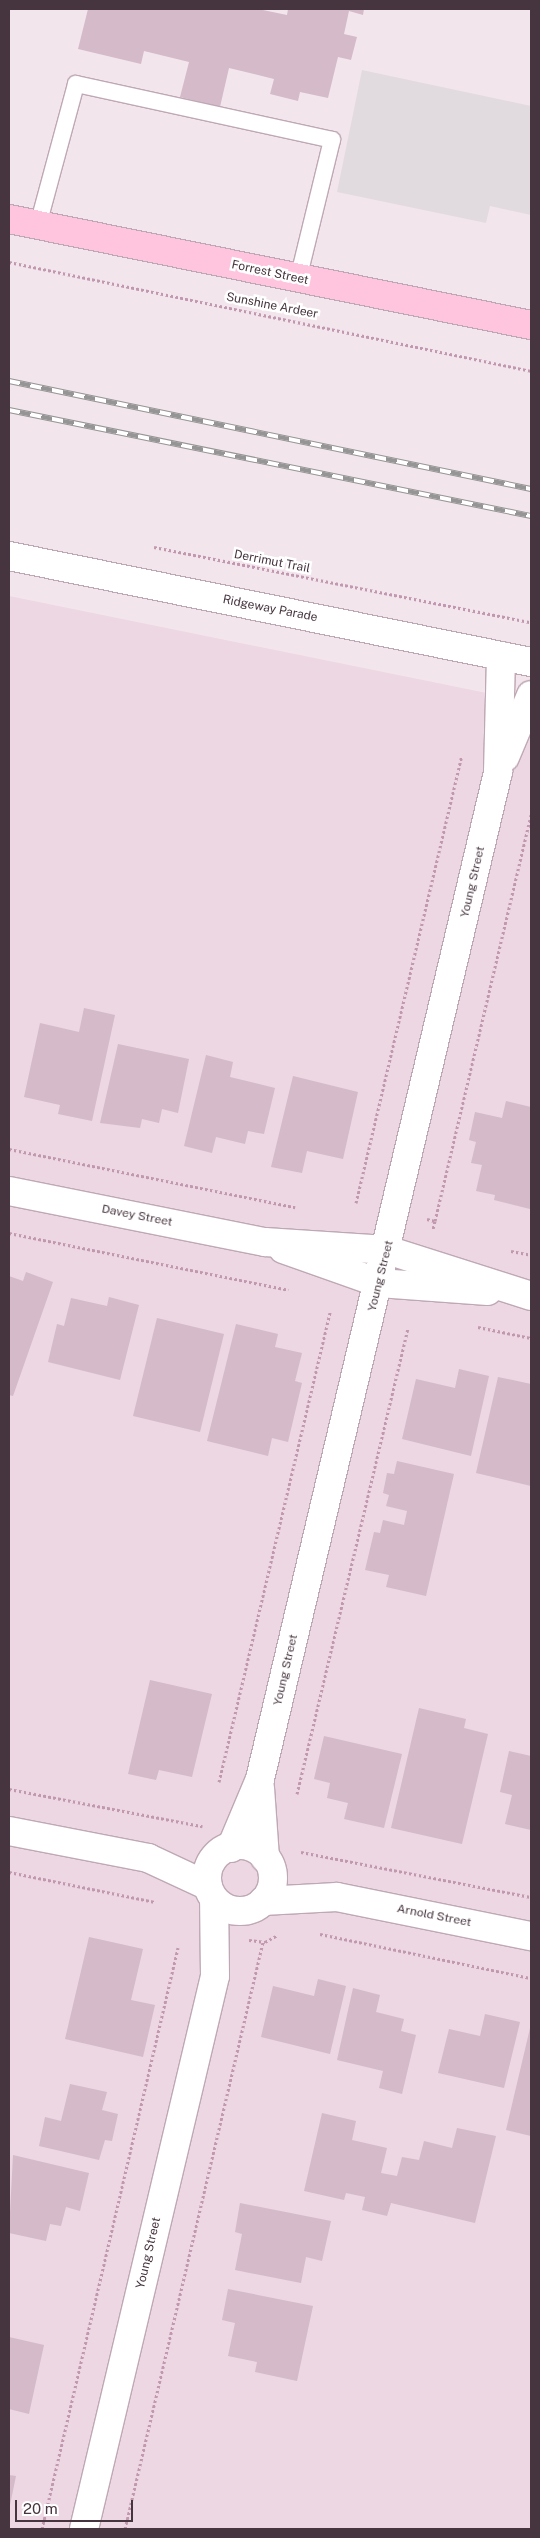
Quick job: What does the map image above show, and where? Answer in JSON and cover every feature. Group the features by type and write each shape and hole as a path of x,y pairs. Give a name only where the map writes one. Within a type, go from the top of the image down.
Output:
{"street":[{"name":"Forrest Street","path":"9,219 531,325"},
{"name":"Ridgeway Parade","path":"9,556 531,662"},
{"name":"Young Street","path":"498,772 501,656"},
{"name":"Young Street","path":"224,1851 260,1779 387,1250 498,772 531,695"},
{"name":"Davey Street","path":"9,1191 265,1242 387,1250 519,1294"},
{"name":"Davey Street","path":"265,1242 379,1283 432,1290 519,1294"},
{"name":"Young Street","path":"260,1779 268,1862"},
{"path":"9,1831 148,1858 248,1847 268,1862 271,1887 257,1905 230,1910 211,1893 148,1858"},
{"path":"211,1893 207,1875 224,1851"},
{"name":"Arnold Street","path":"268,1862 337,1897 531,1936"},
{"name":"Young Street","path":"84,2529 215,1976 211,1893"},
{"name":"Arnold Street","path":"257,1905 337,1897"},
{"name":"Young Street","path":"215,1976 257,1905"}],"lane":[{"path":"38,225 76,84 332,140 298,279"}],"path":[{"name":"Sunshine Ardeer","path":"9,262 531,371"},
{"name":"Derrimut Trail","path":"144,546 531,622"},
{"path":"356,1203 462,752"},
{"path":"435,1220 531,814"},
{"path":"9,1149 304,1209"},
{"path":"9,1233 294,1291"},
{"path":"218,1785 330,1311"},
{"path":"294,1804 408,1329"},
{"path":"9,1789 198,1828 209,1824"},
{"path":"301,1852 531,1898"},
{"path":"308,1932 531,1978"},
{"path":"125,2529 263,1942"},
{"path":"42,2529 179,1945"}],"shaded area":[{"path":"362,70 531,106 531,215 490,206 486,223 337,192"},
{"path":"9,596 531,702 531,2529 9,2529"}],"building":[{"path":"88,9 258,9 287,15 288,9 364,9 363,15 349,11 344,34 357,37 351,60 338,57 328,98 300,92 298,101 270,94 274,79 229,68 220,107 180,97 189,62 144,51 141,64 78,49"},
{"path":"84,1008 115,1015 92,1121 58,1114 60,1105 24,1097 40,1023 79,1032"},
{"path":"118,1044 189,1059 178,1113 162,1109 159,1123 142,1119 140,1128 100,1123"},
{"path":"206,1055 233,1062 230,1077 275,1088 264,1134 248,1131 245,1144 216,1137 212,1153 184,1146"},
{"path":"293,1076 358,1092 343,1159 307,1151 302,1173 271,1167"},
{"path":"506,1101 531,1107 530,1209 494,1200 495,1195 476,1191 482,1165 471,1163 476,1142 469,1140 475,1112 502,1118"},
{"path":"26,1272 53,1282 13,1396 9,1395 9,1276 23,1281"},
{"path":"109,1297 139,1305 120,1380 48,1362 57,1324 64,1326 71,1298 107,1306"},
{"path":"157,1318 224,1334 200,1432 133,1416"},
{"path":"236,1324 278,1334 275,1347 302,1353 295,1381 302,1383 288,1442 272,1438 268,1456 207,1441"},
{"path":"459,1369 489,1376 471,1456 402,1439 416,1379 455,1388"},
{"path":"498,1377 531,1384 531,1486 476,1473"},
{"path":"397,1461 454,1474 426,1596 386,1587 389,1575 365,1570 374,1532 380,1533 383,1520 404,1525 407,1511 386,1506 389,1495 383,1493 387,1473 394,1474"},
{"path":"150,1680 212,1694 192,1777 159,1770 156,1780 128,1774"},
{"path":"419,1708 466,1719 464,1728 488,1734 462,1844 391,1828"},
{"path":"324,1736 402,1754 384,1828 344,1819 348,1803 327,1798 330,1783 314,1779"},
{"path":"509,1751 531,1756 531,1830 505,1824 512,1795 500,1792"},
{"path":"89,1937 143,1949 131,2000 155,2005 143,2057 65,2039"},
{"path":"318,1979 346,1986 330,2054 261,2037 273,1986 314,1996"},
{"path":"353,1988 380,1995 376,2012 404,2019 401,2031 416,2035 402,2094 379,2088 383,2071 337,2060"},
{"path":"485,2014 520,2022 504,2088 438,2073 449,2029 480,2036"},
{"path":"531,2024 531,2136 506,2130"},
{"path":"70,2084 107,2092 102,2110 118,2114 112,2141 105,2140 99,2160 39,2146 45,2117 61,2121"},
{"path":"322,2113 356,2121 352,2140 387,2148 381,2173 397,2176 402,2157 419,2160 424,2141 452,2148 457,2128 496,2136 475,2223 391,2203 387,2216 362,2210 365,2197 346,2193 344,2200 304,2191"},
{"path":"13,2155 89,2173 80,2211 66,2207 61,2226 50,2224 46,2241 9,2233"},
{"path":"240,2203 331,2221 322,2261 306,2257 301,2283 235,2270 242,2234 235,2232"},
{"path":"228,2289 313,2306 297,2381 255,2372 257,2362 228,2356 235,2323 222,2320"},
{"path":"9,2337 44,2345 29,2414 9,2409"},
{"path":"9,2475 16,2476 10,2505 9,2505"}],"railway":[{"path":"9,381 531,489"},
{"path":"9,410 531,516"}]}
